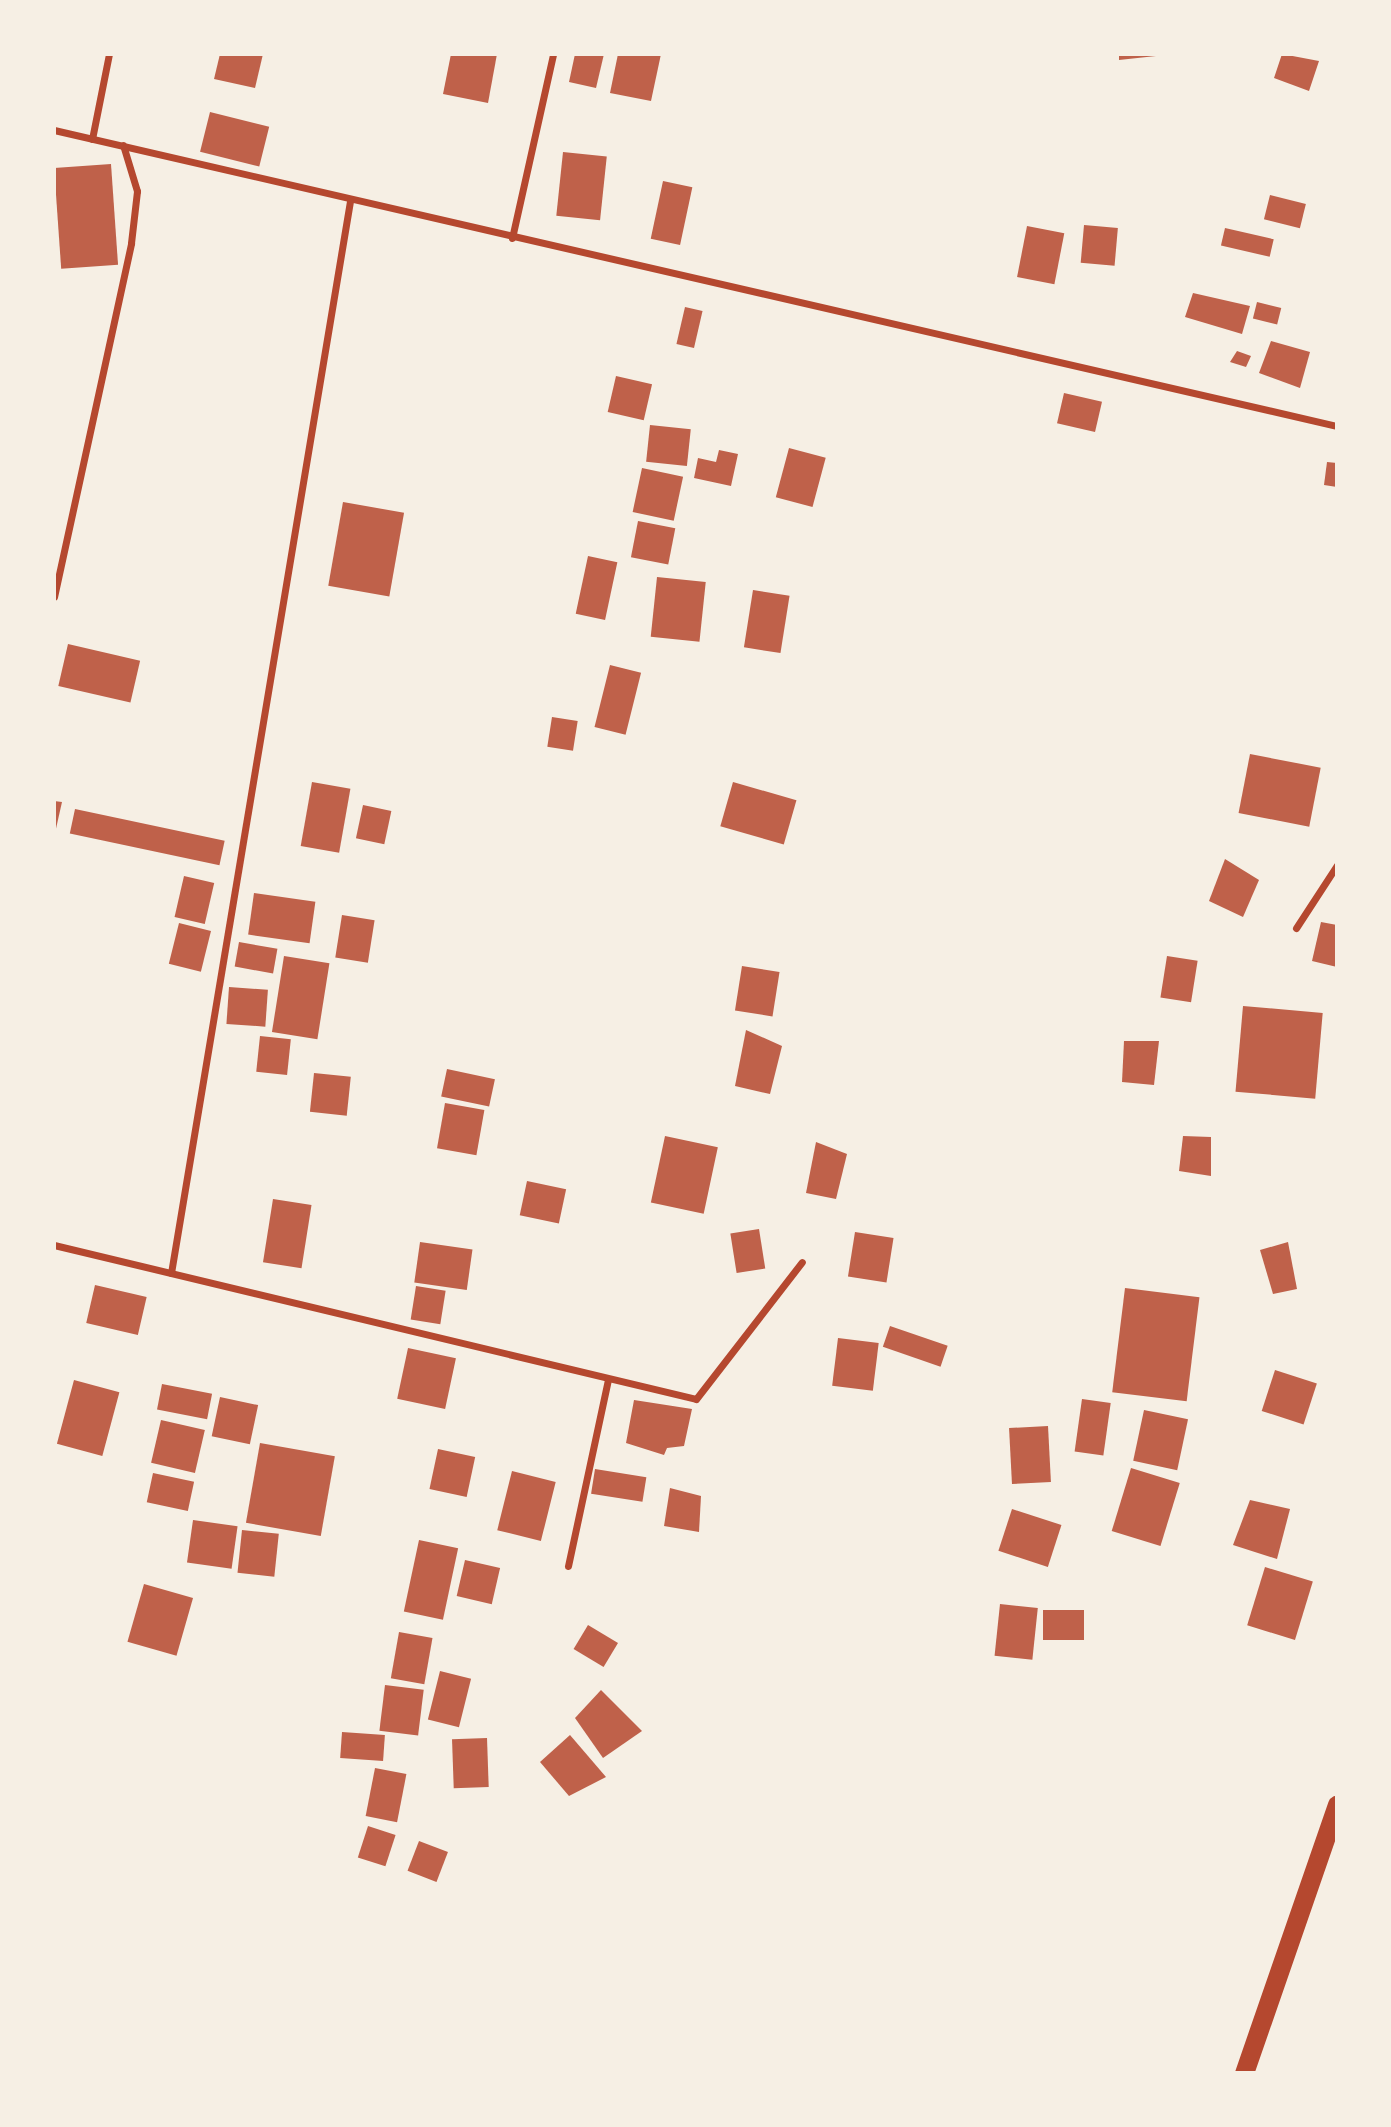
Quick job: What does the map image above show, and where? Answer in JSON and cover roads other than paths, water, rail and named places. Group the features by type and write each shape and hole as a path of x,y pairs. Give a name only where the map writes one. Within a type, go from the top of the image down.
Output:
{"highway":[{"path":"1244,2073 1337,1805"}],"street":[{"path":"92,139 109,54"},
{"path":"512,238 553,54"},
{"path":"54,130 350,201 1337,426"},
{"path":"54,597 131,243 137,191 123,145"},
{"path":"171,1273 350,201"},
{"path":"1296,928 1337,865"},
{"path":"54,1245 696,1399 802,1262"},
{"path":"568,1566 608,1379"}]}
